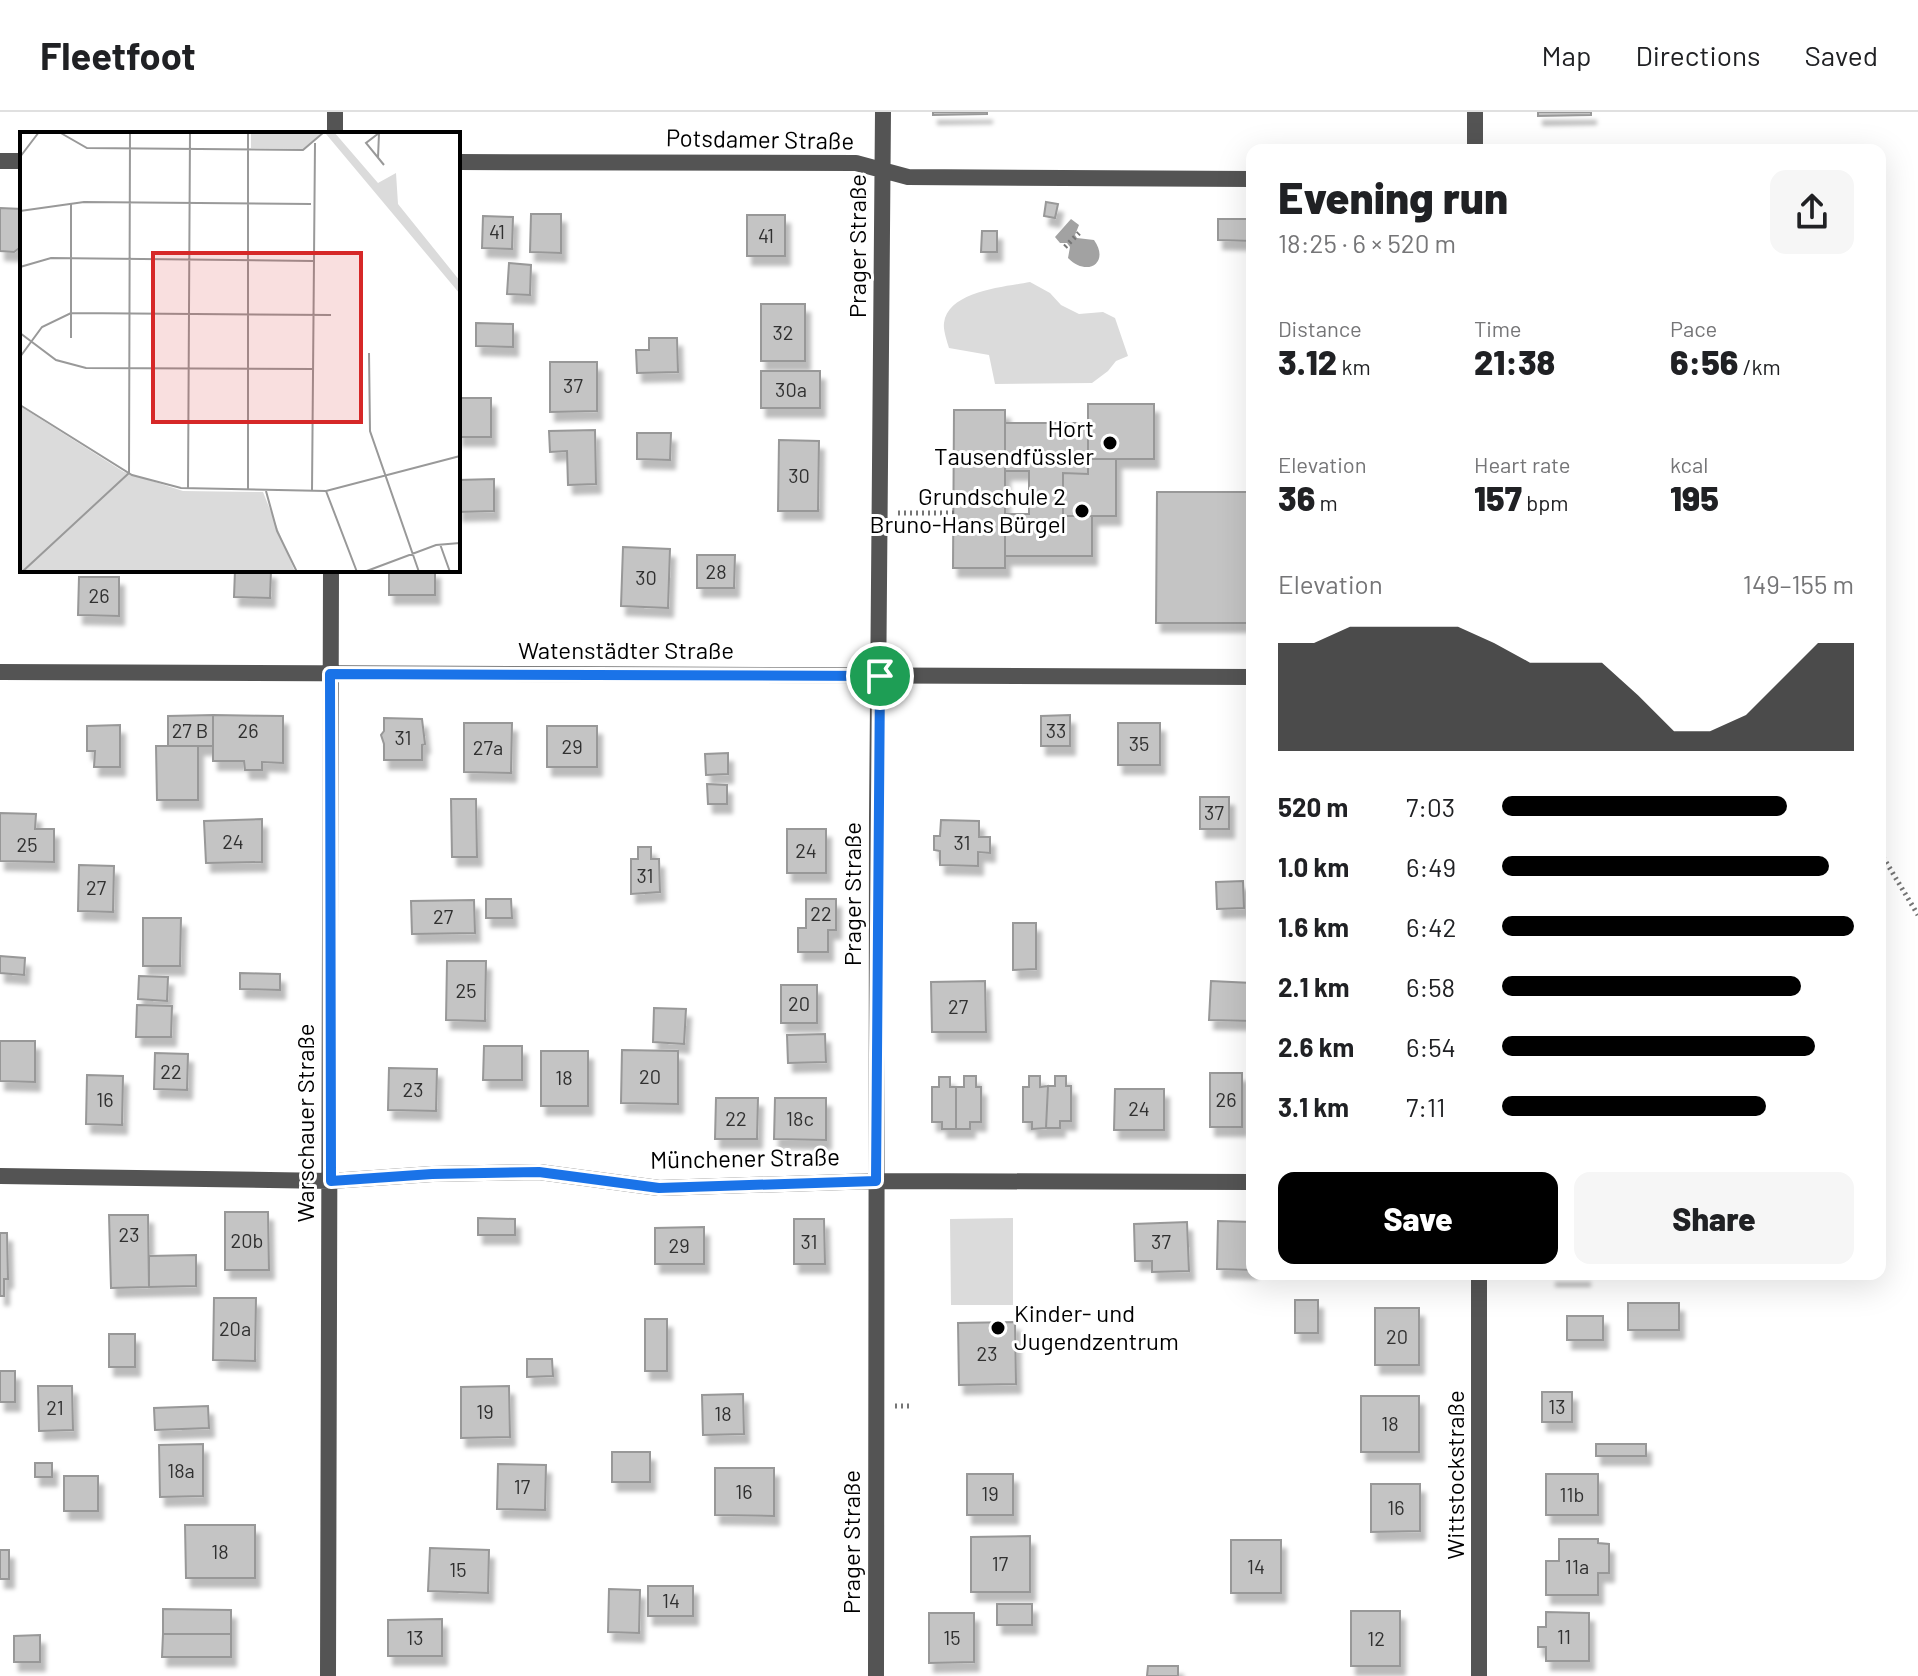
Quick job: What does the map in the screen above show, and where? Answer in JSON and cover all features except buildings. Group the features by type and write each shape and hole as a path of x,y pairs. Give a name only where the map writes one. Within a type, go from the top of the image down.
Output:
{"street":[{"name":"Prager Straße","path":"876,1676 883,112"},
{"path":"1475,112 1475,144"},
{"name":"Potsdamer Straße","path":"460,162 856,163 908,177 1246,179"},
{"name":"Warschauer Straße","path":"328,1676 331,572"},
{"name":"Watenstädter Straße","path":"0,672 1246,677"},
{"name":"Münchener Straße","path":"0,1176 331,1181 432,1174 539,1172 659,1188 876,1181 1246,1182"},
{"name":"Wittstockstraße","path":"1479,1280 1479,1676"}],"path":[{"path":"1065,247 1079,233"},
{"path":"918,513 954,513"},
{"path":"1886,862 1918,915"}],"shaded area":[{"path":"1071,219 1079,225 1075,235 1077,238 1094,240 1098,248 1100,255 1094,265 1083,267 1076,264 1068,258 1070,247 1067,243 1060,243 1055,237"},
{"path":"1030,282 1079,314 1103,312 1115,318 1128,356 1116,361 1092,383 995,384 989,355 949,348 944,323 948,312 956,304 979,292"},
{"path":"1013,1218 1013,1305 951,1305 950,1219"}],"place":[{"name":"Hort Tausendfüssler","path":"1110,443"},
{"name":"Grundschule 2 Bruno-Hans Bürgel","path":"1082,511"},
{"name":"Kinder- und Jugendzentrum","path":"998,1328"}],"route":[{"path":"330,674 880,676 876,1181 659,1188 539,1172 432,1174 331,1181 330,674"}]}
